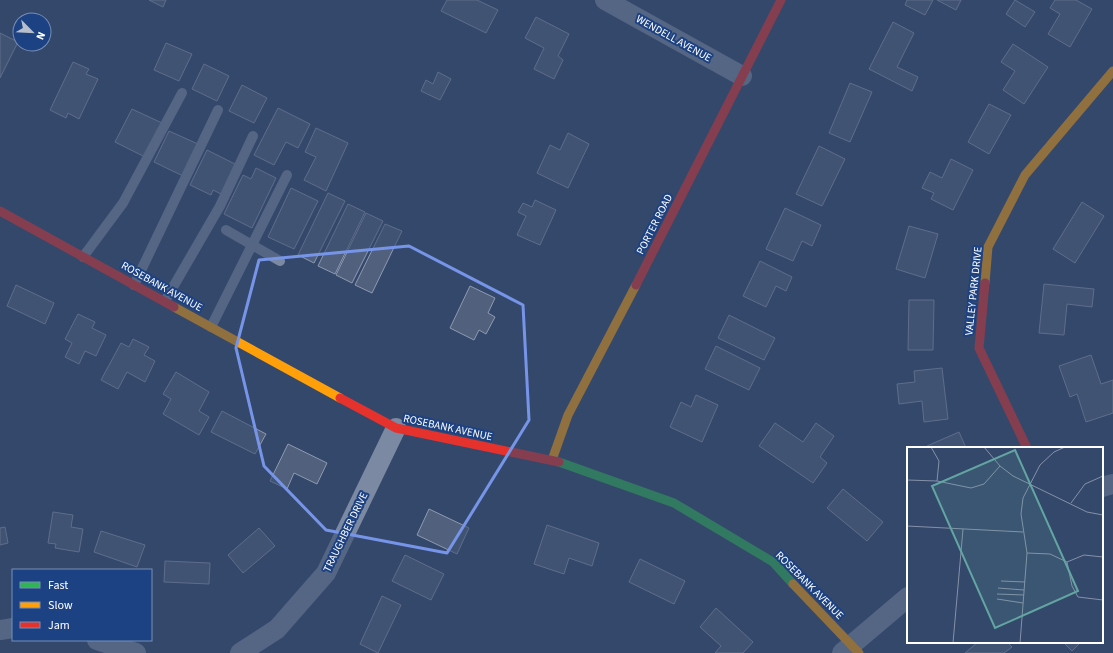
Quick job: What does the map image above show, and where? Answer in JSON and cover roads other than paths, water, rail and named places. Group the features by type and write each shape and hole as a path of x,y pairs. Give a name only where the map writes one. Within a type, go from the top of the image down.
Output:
{"street":[{"name":"WENDELL AVENUE","path":"605,0 742,76"},
{"name":"PORTER ROAD","path":"552,460 568,415 647,264 781,0"},
{"name":"VALLEY PARK DRIVE","path":"1027,447 979,348 988,247 1025,175 1113,71"},
{"name":"ROSEBANK AVENUE","path":"0,211 396,428 552,460 674,502 772,562 851,650"},
{"name":"TRAUGHBER DRIVE","path":"240,653 278,629 326,573 396,428"},
{"path":"1103,487 1113,484"},
{"path":"851,650 907,598"},
{"path":"0,630 12,628"},
{"path":"99,641 136,653"}],"lane":[{"path":"83,257 122,203 182,93"},
{"path":"134,285 218,110"},
{"path":"165,301 220,206 254,136"},
{"path":"211,327 287,175"},
{"path":"226,230 280,261"}]}
